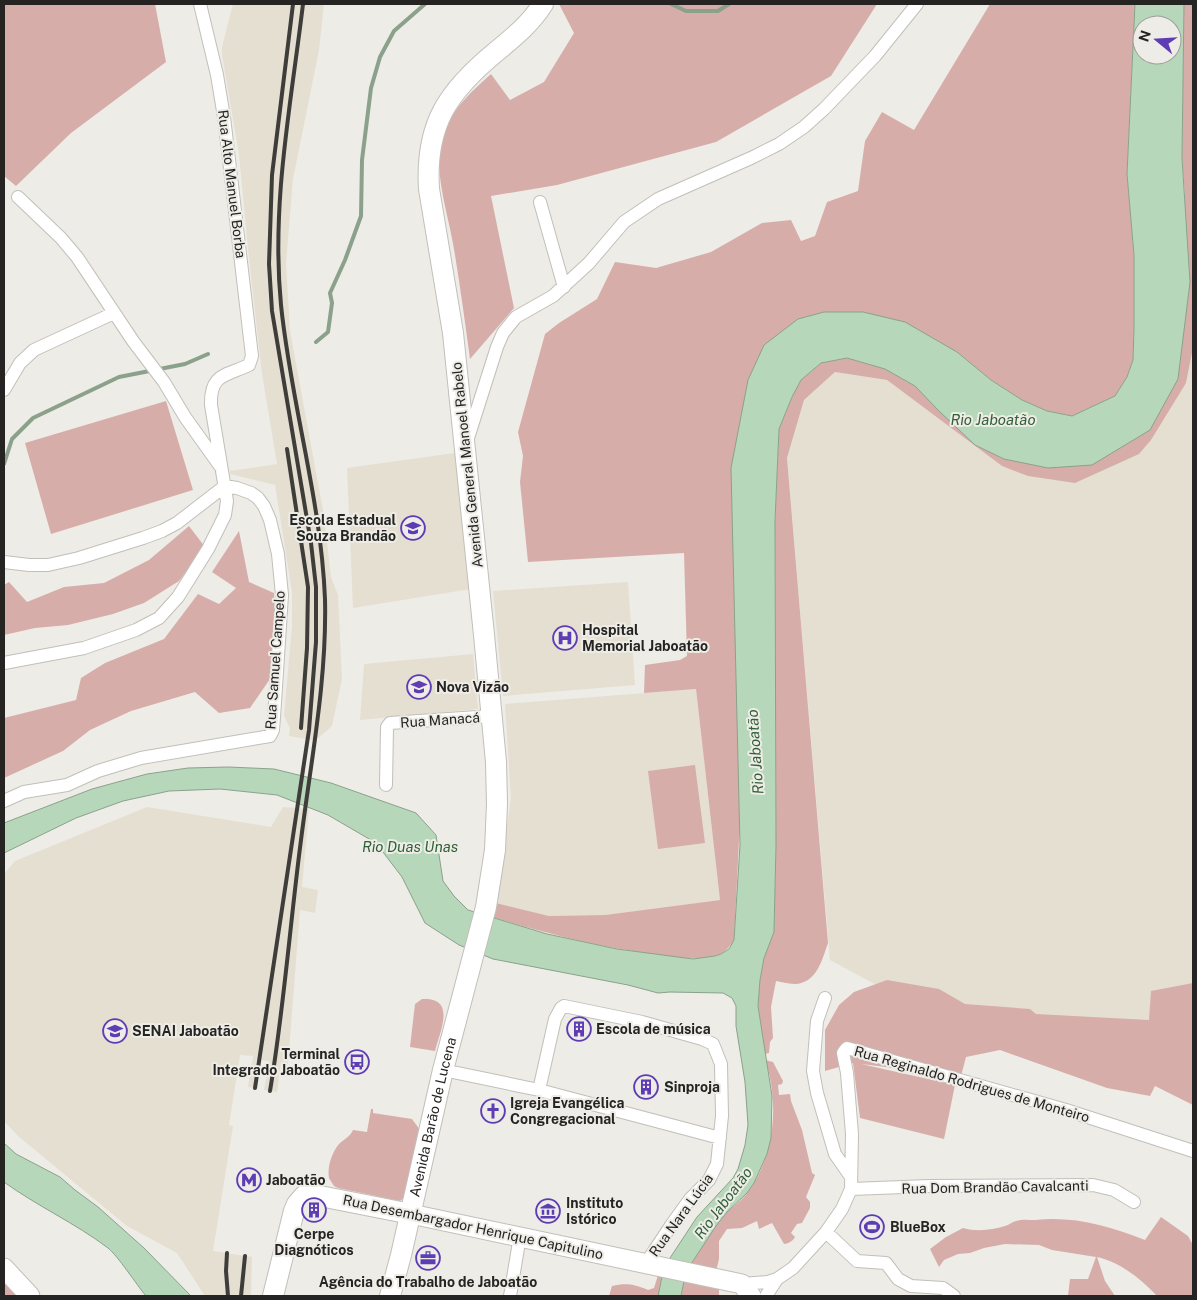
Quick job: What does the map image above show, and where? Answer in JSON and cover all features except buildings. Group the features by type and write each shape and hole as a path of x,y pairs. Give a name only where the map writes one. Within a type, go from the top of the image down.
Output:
{"main road":[{"name":"Avenida General Manoel Rabelo","path":"470,968 486,907 495,850 498,804 492,716 453,332 429,190 428,169 430,145 435,127 449,100 461,84 511,40 538,12 543,4"},
{"name":"Avenida Barão de Lucena","path":"390,1296 411,1214 443,1070 470,968"},
{"name":"Rua Desembargador Henrique Capitulino","path":"273,1296 294,1210 304,1196 320,1196 411,1214"}],"street":[{"name":"Rua Alto Manuel Borba","path":"200,4 217,75 224,117 252,356 249,365 217,379 211,391 211,405 222,469"},
{"path":"465,445 503,333 516,317 553,296 564,287 624,222 642,209 682,187 779,144 804,127 875,56 916,4"},
{"path":"4,663 84,648 136,630 159,618 178,597 219,530 227,508 222,469 185,417 164,382 149,364 77,257 61,238 18,197"},
{"path":"540,202 564,287"},
{"path":"4,390 20,363 34,350 114,313"},
{"path":"4,562 48,565 79,558 143,538 162,531 225,486"},
{"name":"Rua Samuel Campelo","path":"4,801 24,792 67,785 98,771 141,758 227,742 261,739 271,735 274,717 282,596 278,554 270,520 258,498 251,493 225,486"},
{"name":"Rua Manacá","path":"386,785 388,727 390,723 492,716"},
{"path":"747,1290 776,1279 793,1268 826,1232 842,1209 851,1183 835,1154 817,1093 813,1071 817,1021 825,998"},
{"name":"Rua Nara Lúcia","path":"538,1090 555,1019 560,1008 564,1006 642,1022 702,1039 713,1044 721,1064 722,1116 717,1164 704,1187 690,1199 681,1212 652,1264"},
{"name":"Rua Reginaldo Rodrigues de Monteiro","path":"851,1183 852,1134 848,1073 843,1053 847,1048 1066,1110 1193,1151"},
{"path":"443,1070 538,1090 720,1138"},
{"name":"Rua Dom Brandão Cavalcanti","path":"851,1183 929,1186 1093,1184 1114,1190 1134,1202"},
{"name":"Rua Desembargador Henrique Capitulino","path":"411,1214 652,1264 712,1278 747,1290"},
{"path":"826,1232 856,1262 886,1263 898,1278 911,1286 943,1288 954,1296"},
{"path":"510,1296 520,1236"},
{"path":"4,1268 30,1296"},
{"path":"766,1296 776,1279"}],"shaded area":[{"path":"4,4 155,4 166,62 71,133 16,186 4,176"},
{"path":"233,4 324,4 319,50 293,179 286,263 290,331 324,516 331,577 338,595 342,679 332,726 313,740 289,736 290,728 284,716 292,626 292,592 275,485 230,474 230,471 277,464 262,374 239,154 222,55 222,47"},
{"path":"559,4 877,4 831,76 716,142 557,185 491,196 514,308 470,359 454,249 440,177 439,149 442,136 456,110 491,74 510,100 544,82 574,33"},
{"path":"990,4 1135,4 1134,15 1132,15 1132,65 1127,174 1134,255 1134,328 1133,360 1127,377 1115,396 1072,416 1047,411 1022,400 991,380 957,352 764,345 734,940 721,954 699,958 684,958 592,943 492,917 496,903 549,916 605,915 720,900 696,689 644,693 645,665 680,660 687,656 684,553 528,562 520,482 523,456 518,432 545,334 597,299 615,262 656,268 711,252 762,223 791,220 801,241 815,236 827,202 858,191 865,141 882,112 914,130"},
{"path":"1184,4 1193,4 1193,348 1186,383 1151,440 1139,454 1075,483 1028,476 1002,466 887,380 835,372 804,400 787,458 828,943 818,969 809,979 796,984 776,981 771,1007 773,1038 770,1042 769,1053 765,1054 758,1006 764,958 774,932 776,845 775,521 779,429 801,380 821,363 847,358 885,369 915,386 975,445 1004,459 1150,430 1185,196 1182,158"},
{"path":"1193,348 1193,1091 971,1036 830,960 787,458 804,400 835,372 887,380 1002,466 1186,383"},
{"path":"166,401 193,490 51,534 25,443"},
{"name":"Escola Estadual Souza Brandão","path":"469,451 483,587 353,608 347,468"},
{"path":"189,526 205,547 179,581 144,603 113,614 68,625 35,628 4,635 4,585 9,582 27,602 64,587 104,583 149,560"},
{"path":"239,531 249,582 274,593 275,643 272,676 250,708 219,713 195,692 131,711 90,730 63,751 4,778 4,718 76,700 81,678 105,663 164,639 198,594 219,604 236,588 212,572"},
{"name":"Hospital Memorial Jaboatão","path":"628,582 635,685 503,696 493,591"},
{"name":"Nova Vizão","path":"473,654 478,709 360,720 364,664"},
{"path":"696,689 720,900 605,915 549,916 496,903 511,798 505,704"},
{"path":"695,765 705,843 658,849 648,771"},
{"name":"SENAI Jaboatão","path":"147,807 271,827 283,807 309,809 302,887 318,890 315,913 300,910 288,1064 281,1063 277,1092 264,1090 269,1061 261,1060 256,1088 248,1087 253,1056 240,1055 229,1125 233,1126 213,1251 252,1257 251,1296 205,1296 177,1253 127,1226 18,1136 4,1121 4,874 15,861"},
{"path":"887,980 939,989 965,1004 1030,1009 1036,1014 1149,1020 1151,991 1193,983 1193,1105 1155,1086 1150,1096 1107,1088 1000,1050 966,1057 961,1076 861,1064 955,1085 944,1139 860,1118 853,1063 825,1071 825,1030 839,1005 854,992"},
{"path":"422,999 440,1003 443,1009 444,1017 435,1051 410,1047 415,1004"},
{"path":"765,1060 773,1062 783,1081 782,1084 778,1085 779,1095 790,1094 802,1130 812,1173 815,1175 806,1197 810,1202 810,1208 802,1223 797,1224 791,1233 795,1237 789,1243 784,1244 772,1223 759,1229 757,1221 742,1228 727,1229 719,1241 719,1259 716,1271 691,1264 721,1219 748,1192 762,1166 771,1138 773,1123 772,1093"},
{"path":"371,1109 373,1109 373,1113 412,1119 420,1130 405,1197 400,1201 338,1188 334,1186 329,1178 329,1165 336,1147 353,1130 367,1132"},
{"path":"1161,1217 1188,1236 1193,1245 1193,1296 1157,1296 1130,1272 1106,1259 1097,1257 1105,1281 1115,1296 1068,1296 1070,1279 1088,1279 1096,1257 1052,1250 1039,1245 1005,1244 984,1248 970,1253 958,1254 944,1260 939,1267 930,1249 946,1237 963,1228 974,1230 990,1229 1023,1220 1064,1219 1091,1223 1145,1240"},
{"path":"659,1272 663,1272 658,1296 609,1296 612,1286 617,1285 626,1284 648,1290 654,1288"},
{"path":"4,1274 24,1296 4,1296"},
{"path":"685,1276 719,1286 719,1296 681,1296"}],"water":[{"name":"Rio Jaboatão","path":"1135,4 1184,4 1182,158 1190,282 1178,379 1150,430 1092,465 1048,468 1004,459 975,445 915,386 885,369 847,358 821,363 801,380 792,397 779,429 775,521 776,845 774,932 764,958 758,1006 772,1096 771,1138 767,1154 754,1183 716,1226 691,1264 685,1276 681,1296 658,1296 663,1272 668,1261 697,1217 733,1178 738,1169 745,1145 748,1125 745,1082 736,1026 736,1006 732,998 723,993 658,993 628,985 493,959 459,945 425,923 402,877 376,843 328,815 277,795 220,789 169,791 123,801 76,818 4,853 4,823 92,789 147,774 188,768 274,769 331,783 416,813 436,835 443,881 468,910 547,934 617,949 693,959 721,954 729,949 734,940 740,845 731,468 748,380 764,345 798,319 824,312 863,312 905,322 957,352 991,380 1022,400 1047,411 1072,416 1115,396 1127,377 1133,360 1134,255 1127,174 1132,65 1182,65 1182,15 1134,15"},
{"path":"4,1143 16,1154 60,1177 98,1207 144,1248 191,1296 146,1296 108,1248 4,1182"}],"waterway":[{"path":"316,342 328,332 332,303 330,293 345,260 361,216 362,160 371,88 380,57 394,31 425,4"},
{"path":"671,4 686,11 718,11 729,4"},
{"path":"4,464 12,439 33,418 119,377 185,364 208,354"}],"railway":[{"path":"255,1088 309,730 316,642 316,587 311,543 272,311 269,264 272,175 293,4"},
{"path":"270,1091 318,720 325,629 325,599 318,525 286,342 281,305 279,267 280,192 303,4"},
{"path":"287,449 308,587 307,648 301,728"},
{"path":"227,1253 228,1296"},
{"path":"241,1296 245,1256"}],"place":[{"name":"Escola Estadual Souza Brandão","path":"413,528"},
{"name":"Hospital Memorial Jaboatão","path":"565,638"},
{"name":"Nova Vizão","path":"419,687"},
{"name":"Escola de música","path":"579,1029"},
{"name":"SENAI Jaboatão","path":"115,1031"},
{"name":"Terminal Integrado Jaboatão","path":"357,1062"},
{"name":"Sinproja","path":"646,1087"},
{"name":"Igreja Evangélica Congregacional","path":"493,1111"},
{"name":"Jaboatão","path":"249,1180"},
{"name":"Cerpe Diagnóticos","path":"314,1210"},
{"name":"Instituto Istórico","path":"548,1211"},
{"name":"BlueBox","path":"872,1227"},
{"name":"Agência do Trabalho de Jaboatão","path":"428,1258"}],"water label":[{"name":"Rio Duas Unas","path":"410,846"}]}
